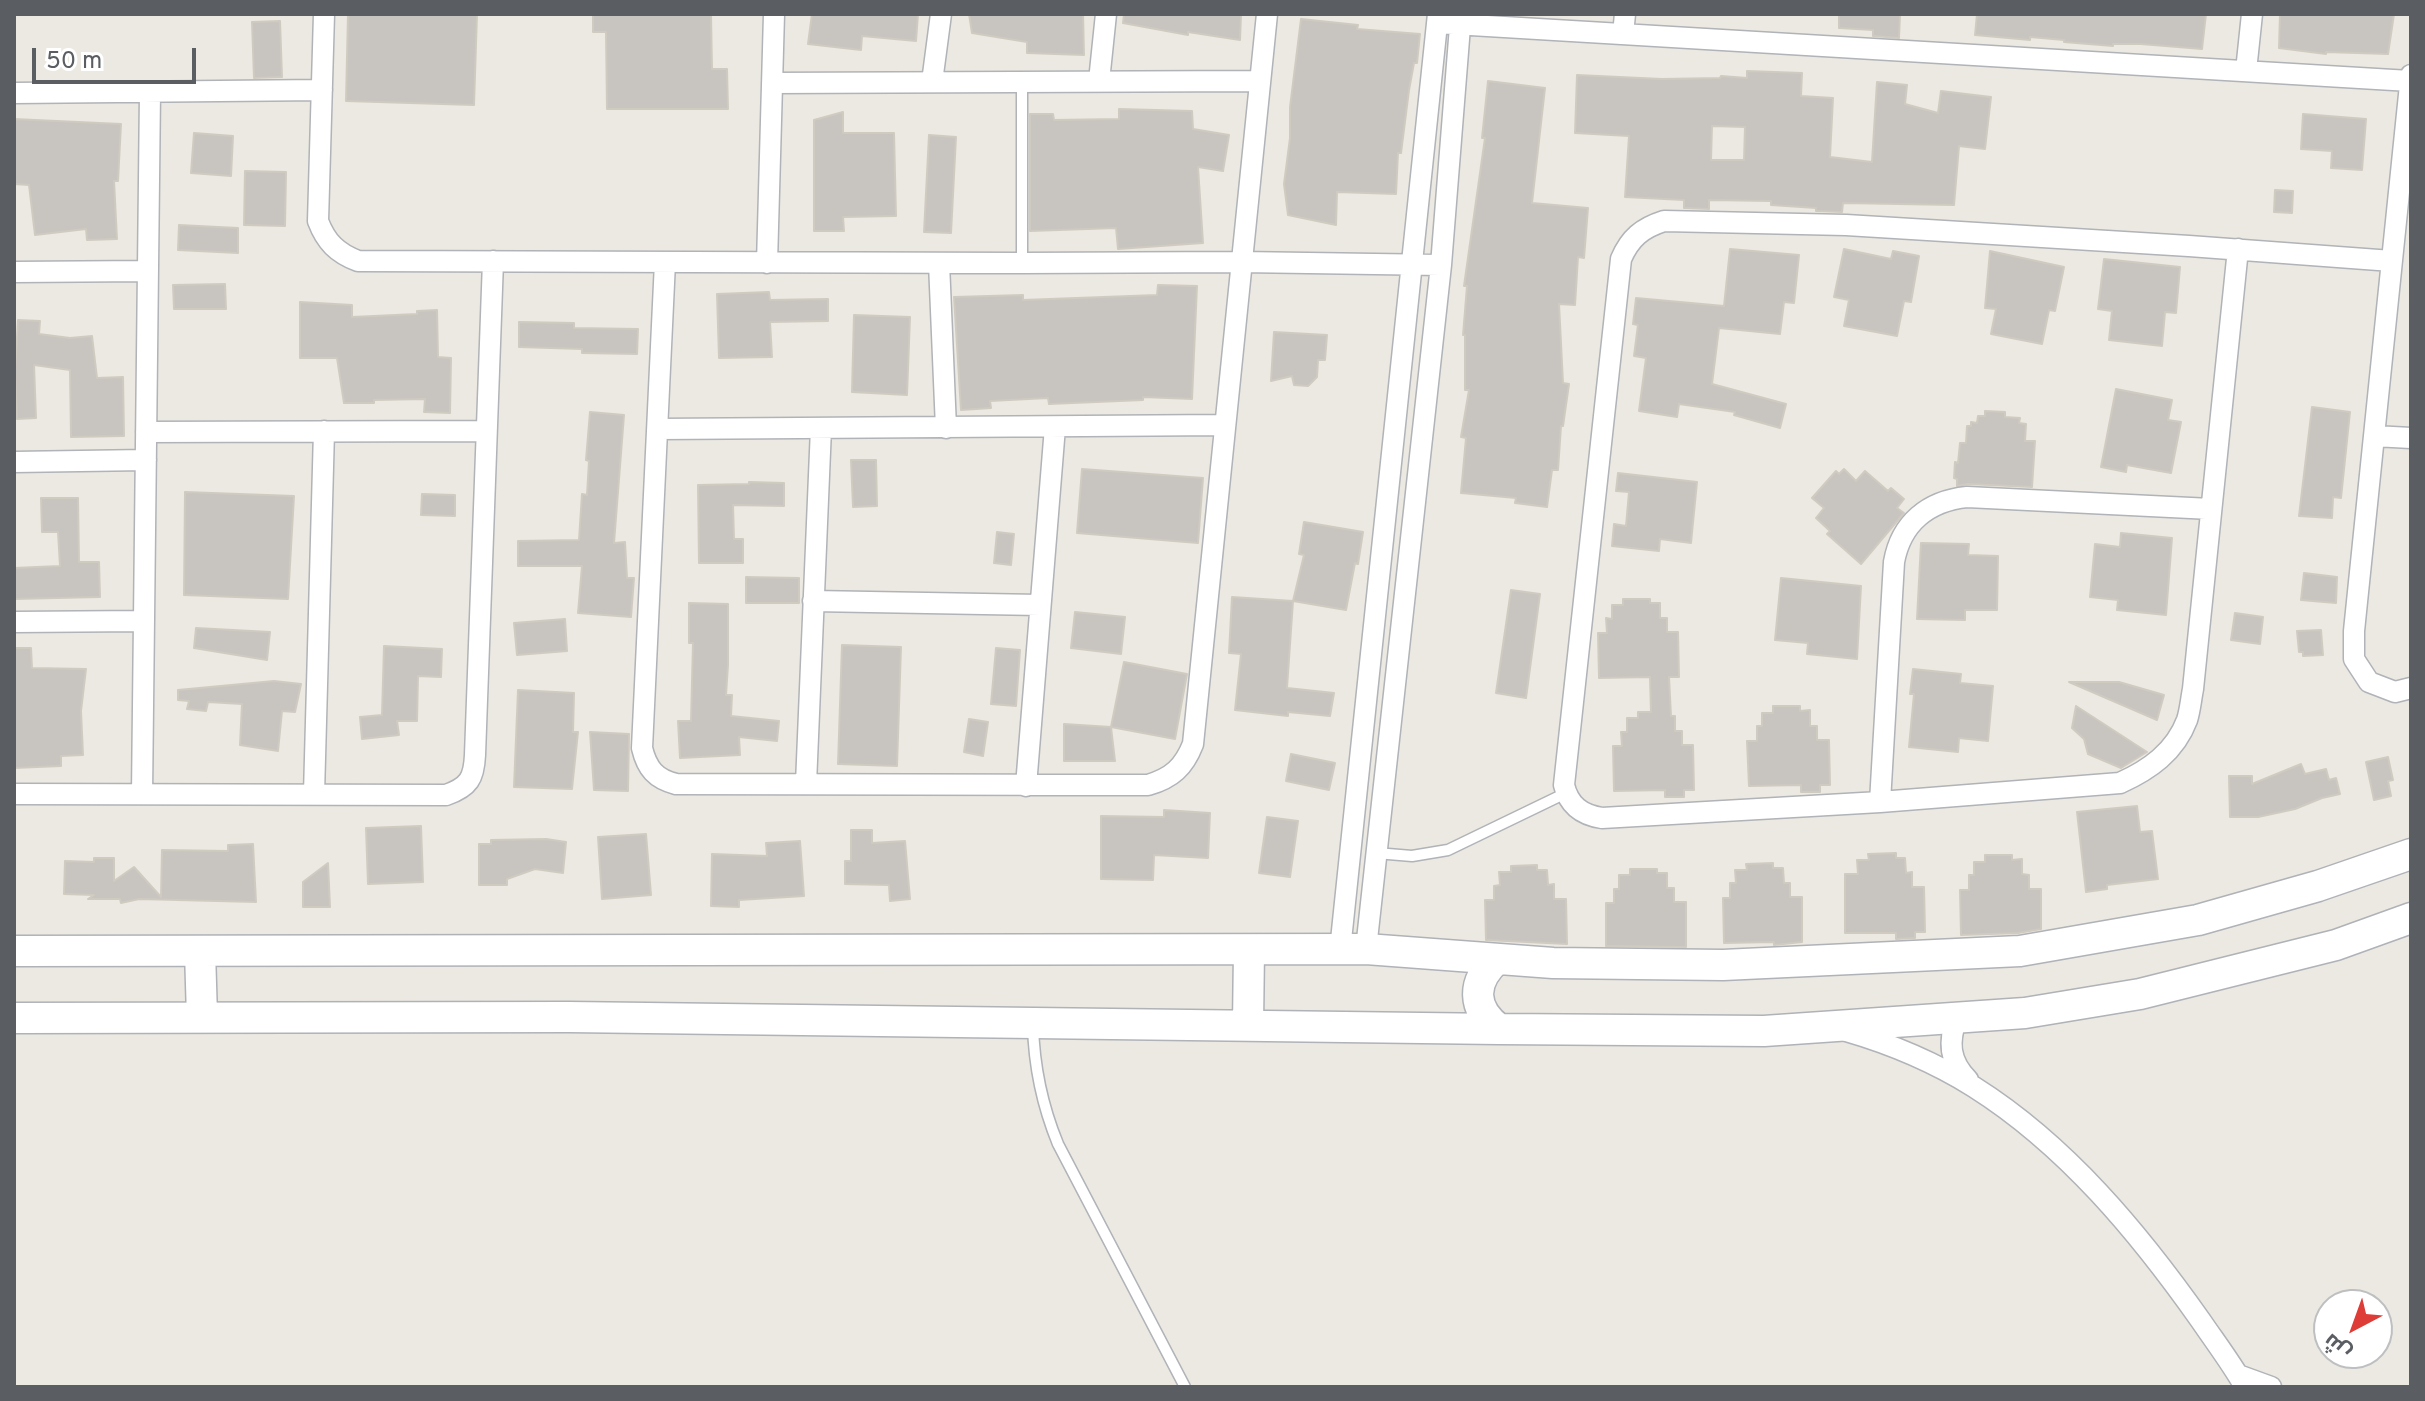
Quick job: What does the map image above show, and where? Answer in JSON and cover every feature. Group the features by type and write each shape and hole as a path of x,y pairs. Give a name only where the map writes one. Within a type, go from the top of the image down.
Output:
{"street":[{"path":"324,14 318,221 333,247 358,261 1441,265"},
{"path":"767,263 774,14"},
{"path":"932,82 941,14"},
{"path":"1099,81 1106,14"},
{"path":"665,262 642,748 652,772 676,784 1026,786 1148,785 1163,781 1177,772 1193,744 1267,14"},
{"path":"2246,71 2252,14"},
{"path":"1353,950 1411,265 1437,18 1624,24 2246,71 2411,78 2354,631 2354,659 2369,682 2395,692 2411,688"},
{"path":"1353,950 1376,853 1441,265 1461,19"},
{"path":"772,83 1260,81"},
{"path":"14,93 322,90"},
{"path":"142,794 150,92"},
{"path":"2238,249 2193,689 2187,721 2171,749 2147,771 2120,783 1880,802 1602,818 1582,812 1570,801 1564,785 1621,259 1627,245 1650,225 1664,221 1831,225 2238,249 2392,261"},
{"path":"14,794 446,795 459,790 469,781 475,755 493,261"},
{"path":"939,263 946,428"},
{"path":"14,272 148,271"},
{"path":"658,429 1225,425"},
{"path":"1026,786 1055,427"},
{"path":"806,784 821,428"},
{"path":"314,794 324,431"},
{"path":"146,432 486,431"},
{"path":"2374,436 2411,438"},
{"path":"14,462 146,460"},
{"path":"1880,802 1894,562 1901,538 1916,517 1940,502 1967,497 2211,509"},
{"path":"813,601 1040,605"},
{"path":"14,622 144,621"},
{"path":"14,951 1353,950 1553,963 1723,965 2020,951 2198,920 2318,886 2411,854"},
{"path":"14,1018 569,1017 1764,1031 2025,1013 2140,994 2336,945 2411,918"},
{"path":"1248,1025 1249,950"},
{"path":"200,951 202,1017"},
{"path":"1497,959 1486,968 1478,995 1488,1021 1499,1029"},
{"path":"1957,1017 1950,1035 1951,1054 1959,1071 1973,1086"},
{"path":"1831,1026 1904,1051 1973,1086 2045,1141 2095,1189 2141,1241 2241,1381 2271,1387"}],"lane":[{"path":"1022,81 1022,263"},
{"path":"1376,853 1412,856 1448,850 1566,793"},
{"path":"1033,1023 1036,1073 1058,1144 1185,1387"}],"building":[{"path":"348,14 477,14 474,105 346,101"},
{"path":"593,14 711,14 712,69 727,69 728,109 607,109 606,32 593,32"},
{"path":"812,14 918,14 916,41 862,36 861,50 808,44"},
{"path":"969,14 1083,14 1084,55 1027,53 1027,42 972,33"},
{"path":"1124,14 1241,14 1240,40 1188,32 1188,35 1123,23"},
{"path":"1839,14 1900,14 1899,38 1873,36 1873,30 1839,28"},
{"path":"1977,14 2206,14 2202,49 2141,44 2113,46 1975,35"},
{"path":"2280,14 2394,14 2388,54 2326,54 2279,48"},
{"path":"1301,19 1358,25 1357,29 1420,34 1401,153 1398,153 1396,194 1337,192 1336,225 1288,215 1284,184"},
{"path":"280,21 282,77 254,78 252,22"},
{"path":"1747,71 1802,73 1801,96 1833,98 1830,157 1872,162 1877,82 1907,85 1905,104 1938,113 1941,91 1991,97 1985,149 1959,146 1954,205 1843,203 1842,212 1771,205 1771,201 1709,200 1709,209 1684,208 1684,200 1625,197 1629,136 1575,133 1577,75 1662,79 1747,78","holes":["1712,126 1745,127 1744,160 1711,160"]},
{"path":"1488,81 1545,88 1532,203 1588,208 1584,258 1578,257 1575,305 1559,304 1563,383 1569,384 1561,426 1558,470 1552,470 1547,507 1515,503 1516,498 1461,493 1466,438 1461,437 1469,390 1465,390 1463,335 1467,286 1464,286 1485,138 1482,138"},
{"path":"1119,109 1192,111 1193,129 1229,135 1223,171 1198,167 1203,243 1118,249 1116,228 1030,231 1030,114 1053,114 1054,120 1119,119"},
{"path":"843,112 843,133 894,133 896,216 843,217 844,231 814,231 814,120"},
{"path":"2303,114 2366,119 2362,170 2331,168 2332,151 2301,149"},
{"path":"14,119 121,124 118,181 114,181 117,239 87,240 86,229 35,235 29,185 14,184"},
{"path":"194,133 233,136 231,176 191,173"},
{"path":"929,135 956,137 951,233 924,232"},
{"path":"245,171 286,172 285,226 244,225"},
{"path":"2275,190 2293,191 2292,213 2274,212"},
{"path":"179,225 238,228 238,253 178,250"},
{"path":"1730,249 1799,255 1794,303 1784,302 1780,334 1719,328 1712,384 1786,404 1780,428 1734,415 1735,412 1679,404 1677,417 1639,411 1646,358 1634,356 1638,325 1633,324 1636,298 1724,306"},
{"path":"1844,249 1891,259 1893,251 1919,256 1911,302 1904,301 1897,336 1844,326 1849,300 1834,297"},
{"path":"1990,251 2064,267 2055,311 2049,310 2042,344 1991,334 1996,309 1985,308"},
{"path":"2104,259 2180,267 2176,313 2165,312 2162,346 2109,340 2112,311 2098,309"},
{"path":"225,284 226,309 174,309 173,285"},
{"path":"1158,285 1197,286 1192,399 1143,397 1143,400 1049,404 1048,398 990,401 991,408 961,410 954,297 1023,295 1023,300 1157,295"},
{"path":"769,292 770,300 828,299 828,321 770,322 772,357 719,358 717,294"},
{"path":"300,302 352,305 352,317 437,310 438,357 451,358 450,413 424,412 425,399 344,403 337,358 300,358"},
{"path":"854,315 910,317 907,395 852,392"},
{"path":"18,320 40,321 39,334 70,338 92,336 97,378 123,377 124,436 71,437 70,370 34,365 36,418 17,419 15,371"},
{"path":"519,322 574,323 574,328 638,329 637,354 519,347"},
{"path":"1274,332 1327,335 1325,360 1318,360 1317,377 1308,386 1294,385 1292,376 1271,381"},
{"path":"2116,389 2172,400 2168,420 2181,422 2171,473 2127,465 2126,472 2101,467"},
{"path":"2312,407 2350,412 2341,498 2333,497 2332,518 2299,516"},
{"path":"1985,411 2005,412 2005,417 2020,418 2019,423 2026,424 2025,441 2035,441 2032,487 1957,486 1955,462 1958,463 1960,443 1966,443 1967,426 1971,426 1971,422 1977,423 1978,416 1985,416"},
{"path":"590,412 624,415 614,543 625,542 627,578 634,578 631,617 578,613 582,566 518,566 518,541 579,540 582,494 587,495"},
{"path":"851,460 876,460 877,506 853,507"},
{"path":"1082,469 1203,478 1198,543 1077,533"},
{"path":"1844,469 1856,481 1865,471 1888,491 1891,488 1904,499 1897,508 1904,513 1861,564 1827,534 1830,531 1816,518 1824,508 1812,498 1836,471 1839,474"},
{"path":"1618,473 1697,482 1691,543 1660,539 1659,551 1612,546 1614,524 1626,526 1629,492 1616,491"},
{"path":"784,483 784,506 733,505 734,539 743,539 743,563 699,563 698,485"},
{"path":"185,492 294,496 288,599 184,595"},
{"path":"422,494 455,495 455,516 421,515"},
{"path":"41,498 78,498 79,562 99,562 100,597 14,599 14,568 60,566 58,532 42,532"},
{"path":"1304,522 1363,532 1346,610 1293,601 1304,555 1299,554"},
{"path":"997,532 1014,534 1011,565 994,563"},
{"path":"2121,533 2172,538 2166,615 2117,610 2118,600 2090,597 2095,544 2120,547"},
{"path":"1921,543 1969,544 1968,555 1998,556 1997,610 1965,610 1965,620 1917,619"},
{"path":"2304,573 2337,577 2336,603 2301,600"},
{"path":"746,577 799,578 799,603 746,603"},
{"path":"1781,578 1861,586 1857,659 1807,654 1808,643 1775,640"},
{"path":"1511,590 1540,594 1526,698 1496,693"},
{"path":"1232,597 1293,601 1287,688 1334,693 1330,716 1288,712 1288,716 1235,710 1241,654 1229,653"},
{"path":"1623,599 1650,599 1650,603 1660,603 1660,618 1667,618 1667,632 1678,632 1679,677 1669,677 1671,716 1675,716 1675,731 1682,731 1682,745 1693,745 1694,790 1684,790 1684,797 1665,797 1665,790 1614,791 1613,746 1622,746 1621,732 1627,732 1627,718 1638,718 1638,712 1651,712 1650,677 1599,678 1598,633 1607,633 1606,618 1612,619 1612,605 1623,605"},
{"path":"689,603 728,604 726,695 732,695 731,716 779,721 777,741 739,737 740,755 680,758 678,721 691,721 693,643 689,643"},
{"path":"1075,612 1125,617 1121,654 1071,648"},
{"path":"2235,613 2263,617 2260,644 2231,640"},
{"path":"565,619 567,651 517,655 514,623"},
{"path":"196,628 270,632 267,660 194,648"},
{"path":"2321,630 2323,655 2303,656 2303,652 2299,652 2297,631"},
{"path":"842,645 901,647 897,766 838,764"},
{"path":"384,646 442,649 441,677 418,676 417,721 397,721 399,735 362,739 360,717 382,715"},
{"path":"14,648 31,648 32,668 86,669 81,711 83,755 61,756 61,766 14,768"},
{"path":"996,648 1020,650 1016,706 991,704"},
{"path":"1124,662 1187,674 1175,739 1111,727"},
{"path":"1913,669 1961,674 1960,683 1993,686 1988,741 1959,738 1958,752 1909,747"},
{"path":"274,681 301,684 295,712 282,711 278,751 240,745 242,704 208,702 206,711 187,709 189,701 178,700 178,690"},
{"path":"2069,682 2119,682 2164,695 2157,720"},
{"path":"518,690 574,693 573,732 578,732 572,789 514,787"},
{"path":"1773,706 1800,706 1800,711 1810,710 1810,726 1817,726 1817,740 1829,740 1830,785 1820,785 1820,792 1801,792 1801,785 1749,786 1747,741 1757,741 1757,726 1762,726 1762,713 1773,713"},
{"path":"2076,706 2147,752 2121,768 2088,754 2084,739 2072,728"},
{"path":"969,719 988,722 983,756 964,752"},
{"path":"1064,724 1111,727 1115,761 1064,761"},
{"path":"590,732 629,734 628,791 594,790"},
{"path":"1291,754 1335,763 1329,790 1286,781"},
{"path":"2388,757 2393,780 2388,781 2391,796 2374,800 2366,762"},
{"path":"2301,764 2305,774 2326,769 2329,780 2336,778 2340,794 2258,817 2230,817 2229,776 2252,776 2252,784"},
{"path":"2137,806 2140,832 2152,831 2158,879 2107,885 2107,889 2086,892 2077,812"},
{"path":"1164,810 1210,813 1208,858 1154,855 1153,880 1101,879 1101,816 1164,817"},
{"path":"1267,817 1298,821 1290,877 1259,873"},
{"path":"421,826 423,882 368,884 366,828"},
{"path":"851,830 872,830 872,843 905,841 910,899 890,901 889,885 845,884 845,861 851,861"},
{"path":"646,834 651,895 602,899 598,837"},
{"path":"546,839 566,842 563,873 535,869 507,879 507,885 479,885 479,844 491,844 491,840"},
{"path":"800,841 804,896 739,900 739,907 711,906 712,854 767,856 766,843"},
{"path":"253,844 256,902 139,899 121,903 120,899 88,899 94,895 64,894 65,861 94,862 94,858 114,858 114,881 134,867 161,897 162,850 228,851 228,845"},
{"path":"1896,853 1896,858 1905,858 1906,873 1912,872 1912,887 1924,887 1925,932 1915,932 1915,938 1896,939 1896,933 1845,933 1845,874 1858,874 1857,860 1869,860 1868,854"},
{"path":"1985,855 2012,855 2012,860 2022,859 2022,874 2029,875 2029,889 2041,889 2041,929 1961,935 1960,890 1969,890 1969,875 1974,875 1974,862 1985,862"},
{"path":"328,863 330,907 303,907 303,882"},
{"path":"1773,863 1773,868 1783,868 1784,883 1790,883 1790,897 1802,897 1802,942 1774,945 1774,942 1724,943 1723,898 1730,898 1730,883 1736,883 1735,870 1747,870 1746,864"},
{"path":"1537,865 1537,870 1547,870 1548,885 1554,884 1554,899 1566,899 1567,944 1486,940 1485,900 1494,900 1494,886 1500,885 1499,872 1511,872 1511,866"},
{"path":"1630,869 1657,869 1657,873 1667,873 1667,888 1674,888 1674,902 1686,902 1686,947 1606,946 1606,903 1614,903 1614,889 1619,889 1619,875 1630,875"}]}
